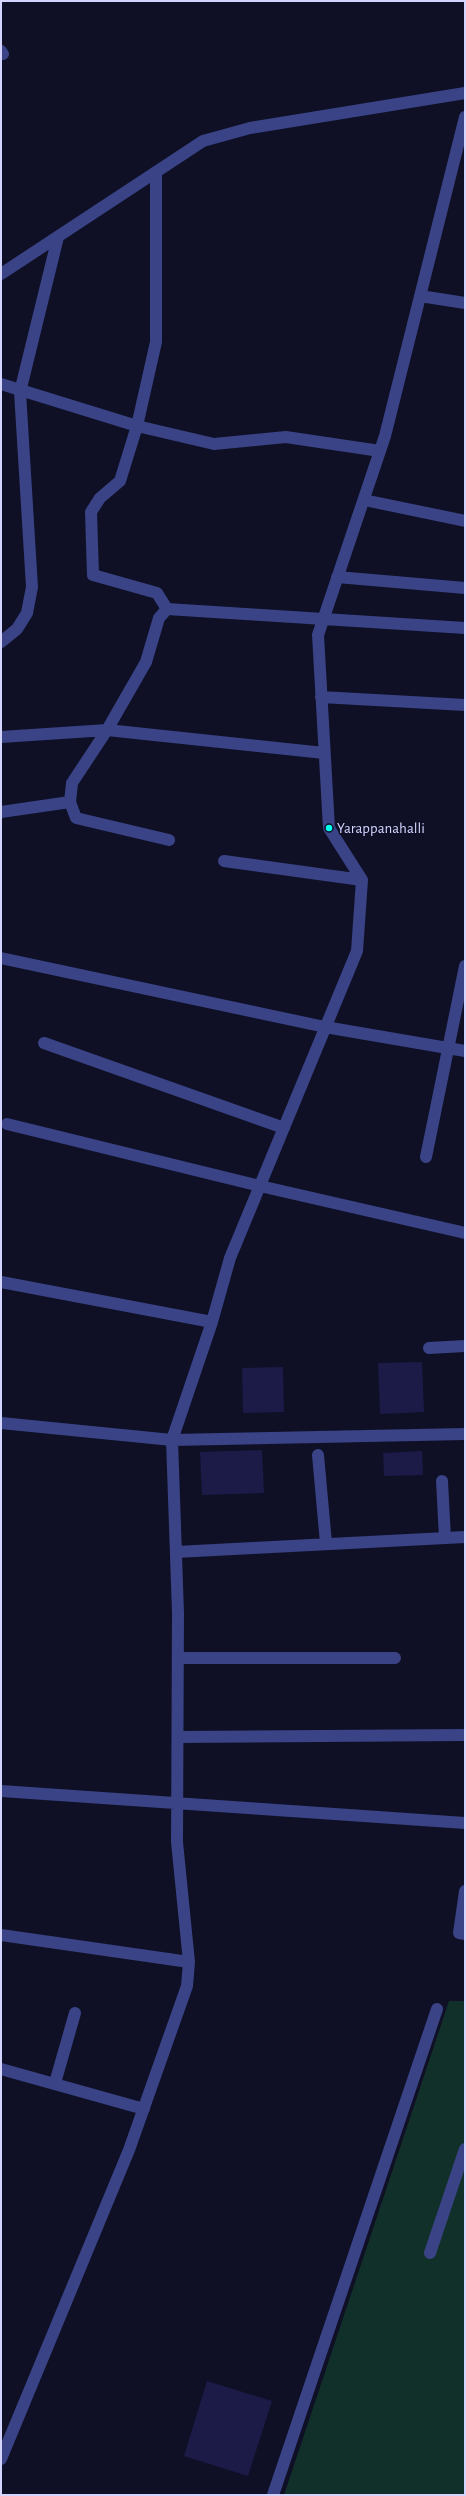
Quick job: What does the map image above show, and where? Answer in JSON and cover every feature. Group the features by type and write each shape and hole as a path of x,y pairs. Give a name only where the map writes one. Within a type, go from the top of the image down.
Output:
{"street":[{"path":"1,274 203,142 250,128 465,93"},
{"path":"1,2459 126,2157 187,1986 189,1962 177,1842 178,1658 172,1440 212,1322 230,1258 357,952 362,880 329,828 318,635 380,451 465,117"},
{"path":"156,172 156,342 137,426 120,481 112,490 100,498 91,512 94,575 157,593 167,609"},
{"path":"1,642 17,628 27,613 32,587 20,392 58,237"},
{"path":"420,296 465,302"},
{"path":"1,384 20,392 137,426 214,444 286,437 380,451"},
{"path":"364,500 465,521"},
{"path":"338,577 465,588"},
{"path":"167,609 465,628"},
{"path":"167,609 159,618 146,662 108,730 72,783 70,802 76,818 169,840"},
{"path":"321,697 465,705"},
{"path":"1,737 108,730 324,753"},
{"path":"1,812 70,802"},
{"path":"224,861 362,880"},
{"path":"1,958 326,1028 465,1051"},
{"path":"426,1157 465,966"},
{"path":"44,1043 284,1128"},
{"path":"7,1124 260,1186 465,1233"},
{"path":"1,1282 212,1322"},
{"path":"430,1348 465,1346"},
{"path":"1,1423 172,1440 465,1434"},
{"path":"318,1455 326,1543"},
{"path":"442,1481 445,1538"},
{"path":"176,1552 465,1536"},
{"path":"178,1658 395,1658"},
{"path":"178,1738 465,1735"},
{"path":"1,1791 465,1823"},
{"path":"465,1892 459,1933 465,1934"},
{"path":"1,1935 189,1962"},
{"path":"273,2495 436,2009"},
{"path":"55,2083 75,2013"},
{"path":"1,2069 144,2109"},
{"path":"430,2253 465,2149"}],"green space":[{"path":"449,2001 465,2001 465,2495 284,2495"}],"building":[{"path":"422,1362 424,1412 380,1414 378,1363"},
{"path":"283,1367 284,1412 243,1413 242,1368"},
{"path":"262,1450 264,1493 202,1495 200,1452"},
{"path":"422,1451 423,1475 384,1476 383,1453"},
{"path":"207,2381 272,2401 248,2476 184,2456"}],"place":[{"name":"Yarappanahalli","path":"329,828"}]}
